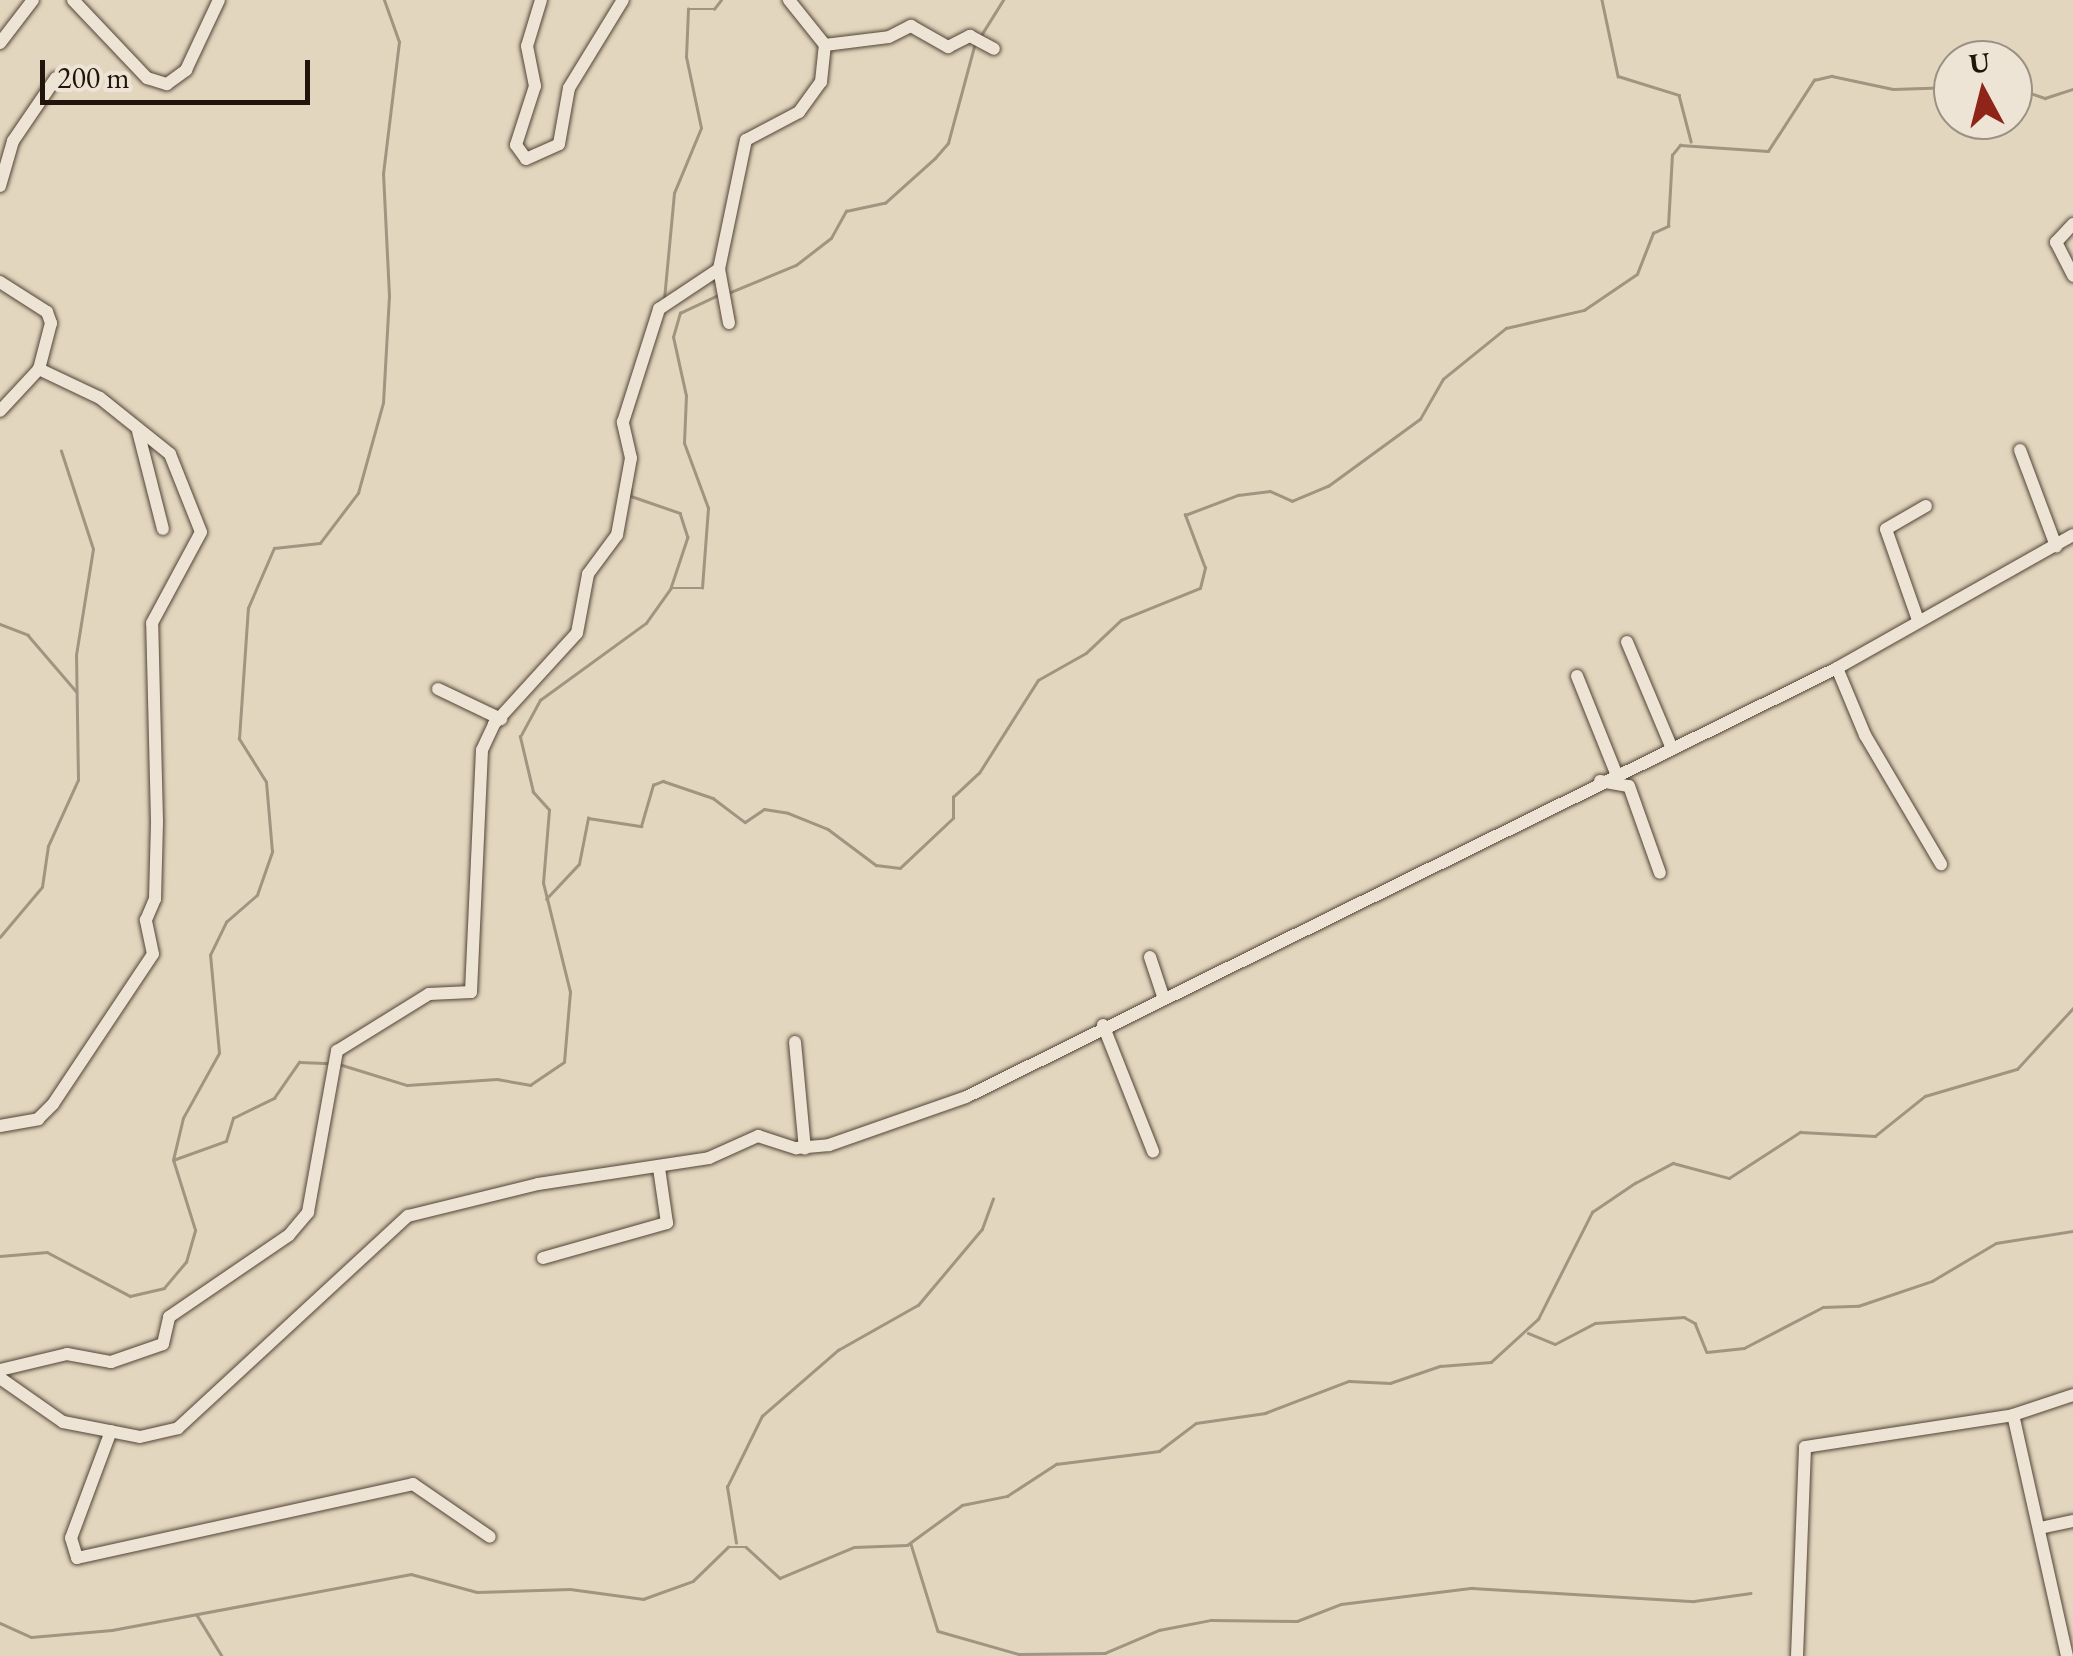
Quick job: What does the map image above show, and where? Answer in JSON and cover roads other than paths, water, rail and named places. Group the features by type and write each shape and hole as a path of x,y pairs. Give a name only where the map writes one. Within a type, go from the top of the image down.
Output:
{"street":[{"path":"0,44 33,0"},
{"path":"73,0 147,78 167,84 186,70 218,0"},
{"path":"541,0 527,46 535,86 516,145 526,159 559,144 569,88 623,0"},
{"path":"729,323 718,269 746,140 790,119 817,92 825,45 789,0"},
{"path":"825,45 869,34 890,38 911,26 948,47 970,36 994,49"},
{"path":"0,186 12,141 56,78"},
{"path":"2073,224 2056,242 2073,276"},
{"path":"0,1370 67,1354 111,1362 156,1349 169,1317 289,1235 308,1212 336,1051 429,994 471,992 482,750 501,719 577,633 588,574 617,535 630,458 623,422 658,309 718,269"},
{"path":"0,282 50,318 38,369 0,411"},
{"path":"0,1126 38,1119 53,1104 153,954 146,920 155,899 157,821 148,658 152,623 201,532 180,468 100,398 38,369"},
{"path":"138,431 163,529"},
{"path":"2020,450 2056,546"},
{"path":"1918,620 1886,529 1926,506"},
{"path":"0,1378 63,1422 140,1437 178,1428 408,1216 538,1184 659,1168 721,1154 758,1136 805,1149 966,1096 1103,1025 1837,668 2073,535"},
{"path":"1627,642 1671,746"},
{"path":"1837,668 1866,735 1941,864"},
{"path":"1577,676 1616,773"},
{"path":"438,689 501,719"},
{"path":"1600,781 1628,786 1660,873"},
{"path":"1150,957 1163,996"},
{"path":"1103,1025 1154,1151"},
{"path":"795,1042 805,1149"},
{"path":"543,1258 667,1223 659,1168"},
{"path":"1798,1656 1805,1447 2012,1414 2073,1396"},
{"path":"2012,1414 2068,1656"},
{"path":"111,1431 72,1538 77,1558 414,1484 490,1537"},
{"path":"2040,1528 2073,1521"}],"waterway":[{"path":"0,1256 47,1252 130,1296 164,1288 186,1262 195,1230 173,1160 183,1118 219,1053 210,955 226,922 257,895 272,852 266,782 239,739 248,608 274,548 320,543 358,493 383,403 389,296 383,174 399,42 384,0"},
{"path":"664,299 674,193 701,128 686,57 688,9 714,9 721,0"},
{"path":"980,37 1003,0"},
{"path":"1602,0 1618,76 1679,95 1691,141"},
{"path":"731,292 796,265 831,238 846,211 885,203 935,158 948,143 975,43"},
{"path":"546,899 579,864 588,818 641,826 653,785 663,781 713,798 745,822 764,809 788,813 828,829 876,865 900,868 953,818 953,797 979,773 1038,680 1086,653 1121,620 1200,588 1205,568 1185,515 1238,495 1270,491 1292,501 1328,486 1420,419 1443,379 1506,328 1584,310 1637,274 1653,233 1668,226 1672,155 1680,145 1768,151 1814,80 1832,76 1893,89 1933,88"},
{"path":"2033,94 2045,98 2073,89"},
{"path":"339,1064 407,1085 497,1079 530,1085 564,1062 570,992 543,883 549,810 533,792 520,737 540,700 646,623 671,588 702,588 708,508 684,443 686,396 673,337 680,313 718,295"},
{"path":"0,937 42,887 48,846 78,780 76,655 93,549 61,451"},
{"path":"631,489 631,496 680,513 688,537 671,588"},
{"path":"0,624 28,635 76,691"},
{"path":"0,1623 31,1637 112,1630 411,1574 477,1592 570,1589 643,1599 693,1581 728,1547 746,1547 780,1578 854,1547 907,1545 962,1505 1007,1496 1056,1464 1159,1451 1196,1423 1265,1413 1349,1381 1390,1383 1440,1366 1491,1362 1538,1319 1592,1212 1635,1183 1673,1163 1729,1178 1800,1132 1875,1136 1925,1096 2017,1069 2073,1008"},
{"path":"173,1160 226,1141 233,1118 274,1098 299,1062 331,1063"},
{"path":"736,1543 727,1487 762,1416 838,1350 918,1305 982,1229 993,1199"},
{"path":"1528,1333 1555,1344 1595,1323 1684,1317 1695,1323 1707,1352 1744,1348 1823,1307 1858,1306 1932,1281 1996,1243 2073,1231"},
{"path":"911,1544 938,1631 1019,1654 1105,1653 1159,1630 1211,1620 1297,1621 1341,1604 1472,1588 1694,1601 1750,1593"},
{"path":"197,1615 222,1656"}]}
